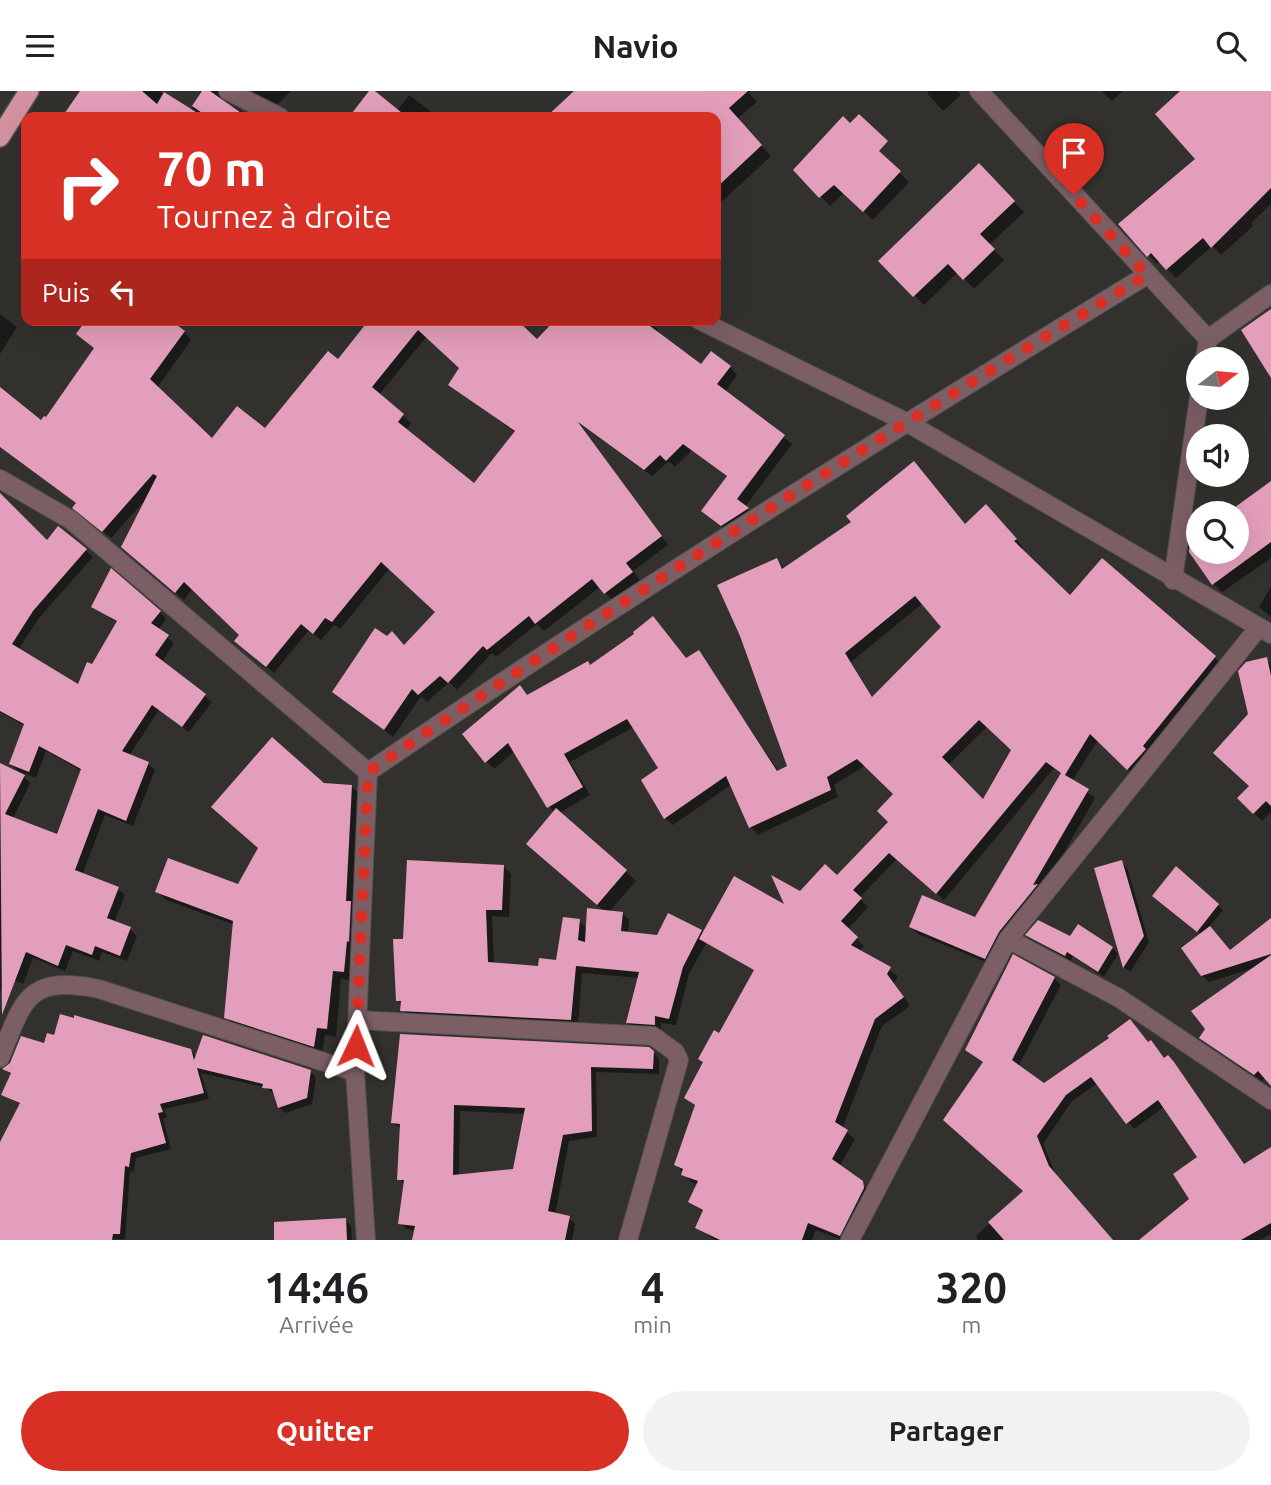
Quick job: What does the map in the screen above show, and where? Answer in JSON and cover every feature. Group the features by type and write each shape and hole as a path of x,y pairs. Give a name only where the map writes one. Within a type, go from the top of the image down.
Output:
{"highway":[{"path":"0,137 29,91"}],"street":[{"path":"228,91 270,112"},
{"path":"979,91 1208,339"},
{"path":"368,772 548,651 906,422 1147,275"},
{"path":"1207,347 1208,339 1271,294"},
{"path":"711,326 906,422 1173,580 1265,631 1008,939 850,1240"},
{"path":"1173,580 1197,410"},
{"path":"0,479 71,520 368,772"},
{"path":"366,1240 355,1072 368,772"},
{"path":"1008,939 1119,998 1271,1100"},
{"path":"0,1058 23,1003 38,990 74,984 99,989 355,1072"},
{"path":"357,1020 653,1036 663,1041 679,1060 628,1240"}],"building":[{"path":"80,91 142,91 157,104 164,92 196,112 65,112"},
{"path":"202,91 210,91 240,112 201,112 192,106"},
{"path":"369,91 375,91 401,112 353,112"},
{"path":"574,91 748,91 729,108 762,145 721,183 721,112 551,112"},
{"path":"1180,91 1271,91 1271,188 1211,248 1203,238 1166,270 1151,253 1147,257 1118,224 1195,159 1155,114"},
{"path":"859,114 888,141 879,151 901,171 863,212 834,185 819,198 793,170 843,116 850,123"},
{"path":"979,163 1015,201 980,234 995,249 963,280 948,264 913,297 878,261"},
{"path":"1271,309 1271,378 1241,330"},
{"path":"82,326 178,326 185,331 150,379 212,438 237,406 265,428 328,351 338,359 364,326 523,326 537,339 549,326 650,326 701,364 711,351 731,366 717,384 785,435 737,499 749,508 721,526 701,511 727,476 683,444 666,461 660,455 644,470 578,422 662,536 626,563 633,572 604,594 592,579 535,624 529,616 487,650 483,646 448,683 440,676 418,695 412,689 384,730 332,692 375,628 387,636 392,631 404,645 435,612 381,562 332,622 325,618 313,634 301,624 266,667 234,641 239,635 184,582 175,593 121,547 157,476 153,474 102,532 72,508 76,503 0,447 0,387 41,420 46,417 94,348 76,334","holes":["418,330 459,368 448,385 515,431 474,483 398,422 404,414 372,387"]},
{"path":"914,461 965,524 986,504 1017,539 1014,541 1070,595 1102,558 1216,656 1143,746 1146,749 1127,770 1090,734 1065,775 1089,789 1033,885 1038,884 999,932 985,959 909,927 922,895 975,917 1061,773 1046,762 936,894 889,853 853,890 862,898 841,921 858,937 851,945 891,967 887,974 904,997 875,1019 835,1122 848,1130 832,1159 863,1181 864,1188 840,1236 808,1223 802,1240 720,1240 695,1228 703,1210 688,1202 698,1181 681,1175 683,1169 674,1165 695,1105 684,1098 703,1062 698,1059 714,1030 719,1033 754,970 699,939 734,876 784,904 771,875 800,891 825,864 837,875 888,822 877,811 893,794 857,759 827,777 831,790 749,828 726,776 664,819 641,780 658,768 627,719 564,754 583,787 547,808 508,743 485,763 462,734 520,685 527,695 588,661 590,665 634,634 633,632 653,616 686,658 699,650 777,771 787,766 740,636 717,585 777,558 782,569 851,522 846,516","holes":["915,596 941,627 872,697 845,653","979,720 1011,750 983,799 942,757"]},
{"path":"1271,481 1271,542 1249,558 1249,501 1244,501"},
{"path":"0,493 47,540 58,526 87,549 33,611 12,644 78,684 87,662 92,664 117,621 91,607 111,568 161,611 151,623 169,635 155,655 206,694 182,727 152,705 122,751 149,762 126,821 98,809 75,870 119,887 107,918 131,927 120,956 95,946 92,955 66,945 58,966 26,952 2,1015 0,763 25,775 5,814 57,834 81,769 39,746 29,772 9,764 24,724 0,711"},
{"path":"1197,564 1241,564 1212,585"},
{"path":"1267,657 1271,676 1271,806 1266,801 1253,814 1237,798 1249,786 1213,753 1248,714 1238,671 1246,662"},
{"path":"272,737 324,783 352,785 346,901 351,901 349,942 347,941 344,972 333,971 327,1029 317,1028 314,1047 224,1018 233,921 155,892 168,858 238,884 258,848 211,807"},
{"path":"556,808 627,870 597,905 526,844"},
{"path":"407,860 504,865 502,910 486,910 488,962 538,966 539,958 556,960 563,917 580,919 578,940 585,942 587,908 623,912 621,931 657,935 668,913 702,930 683,967 669,1019 655,1016 655,1025 626,1023 639,972 576,966 571,1020 400,1011 401,1001 396,1001 393,939 403,939"},
{"path":"1122,860 1144,936 1123,968 1094,868"},
{"path":"1176,866 1219,904 1197,932 1152,896"},
{"path":"1271,918 1271,954 1201,976 1181,948 1210,926 1230,950"},
{"path":"1038,920 1070,936 1078,924 1113,947 1098,972 1067,952 1065,956 1025,935"},
{"path":"1013,954 1055,977 1012,1060 1044,1083 1109,1038 1107,1036 1130,1019 1164,1058 1168,1055 1174,1062 1244,1164 1271,1147 1271,1223 1241,1240 1139,1240 1189,1199 1173,1174 1197,1157 1158,1100 1126,1124 1091,1077 1066,1095 1037,1136 1049,1166 1113,1240 1004,1240 988,1222 1023,1191 943,1120 983,1062 965,1050"},
{"path":"1271,955 1271,1086 1258,1071 1254,1075 1199,1038 1205,1029 1191,1011"},
{"path":"60,1014 74,1018 74,1015 191,1049 194,1060 203,1035 311,1070 307,1098 278,1108 272,1089 262,1088 263,1084 197,1068 204,1093 160,1104 163,1112 158,1113 166,1143 131,1153 129,1167 125,1166 120,1234 113,1234 112,1240 0,1240 0,1142 20,1103 1,1095 11,1073 2,1069 10,1063 21,1036 44,1043 47,1033 54,1035"},
{"path":"400,1034 649,1047 654,1051 653,1069 591,1067 592,1131 563,1135 548,1211 570,1216 565,1240 412,1240 415,1226 398,1224 404,1180 397,1180 400,1124 391,1123","holes":["454,1105 525,1108 513,1169 453,1175"]},
{"path":"346,1218 347,1240 274,1240 274,1222"}],"route":[{"path":"356,1046 368,772 548,651 906,422 1147,275 1074,195"}]}
